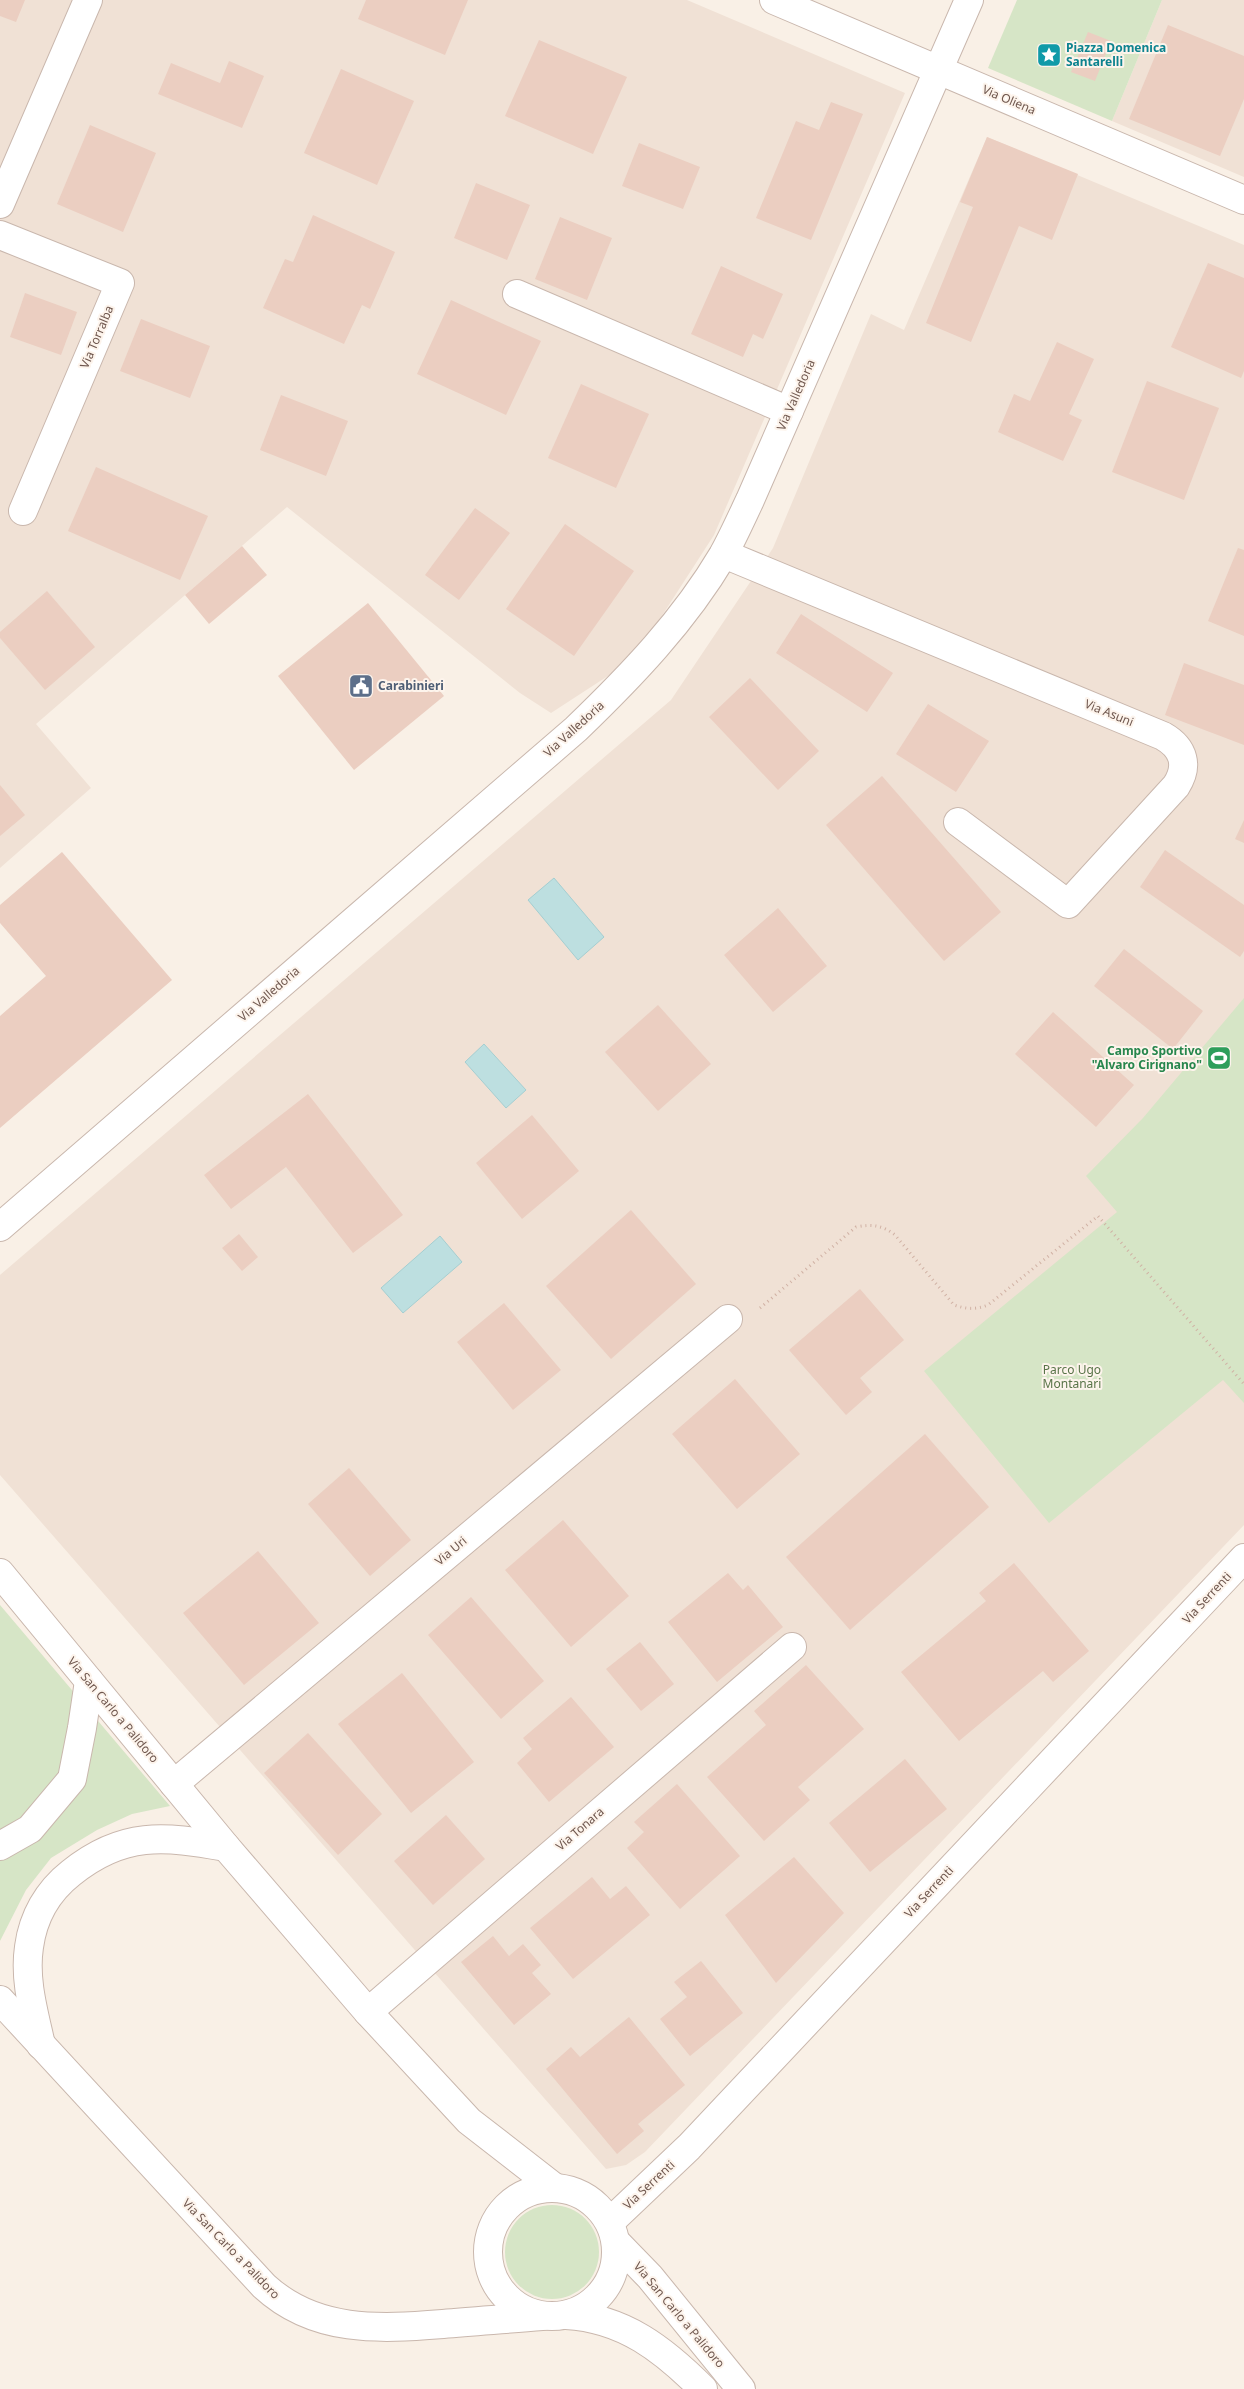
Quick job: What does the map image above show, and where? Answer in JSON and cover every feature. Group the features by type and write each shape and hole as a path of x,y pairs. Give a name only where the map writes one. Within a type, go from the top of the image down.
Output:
{"street":[{"path":"0,204 88,0"},
{"name":"Via Oliena","path":"774,0 1244,200"},
{"path":"939,70 969,0"},
{"name":"Via Valledoria","path":"0,1227 576,729 648,657 697,594 724,554 750,500 939,70"},
{"name":"Via Torralba","path":"0,235 120,283 22,511"},
{"path":"518,294 788,411"},
{"name":"Via Asuni","path":"724,554 1163,736 1180,750 1184,760 1183,770 1176,786 1068,904 958,822"},
{"name":"Via Uri","path":"174,1784 728,1319"},
{"name":"Via Serrenti","path":"613,2232 689,2147 1244,1558"},
{"name":"Via San Carlo a Palidoro","path":"0,1573 226,1847 368,2012 469,2121 554,2187"},
{"name":"Via Tonara","path":"368,2012 792,1647"},
{"path":"0,1846 30,1829 72,1779 89,1681"},
{"name":"Via San Carlo a Palidoro","path":"42,2046 29,1992 29,1948 33,1927 41,1909 60,1881 97,1854 127,1842 179,1839 226,1847"},
{"name":"Via San Carlo a Palidoro","path":"0,2000 264,2286 286,2304 329,2322 377,2328 554,2316 600,2321 619,2326 664,2352 703,2389"},
{"path":"554,2187 576,2192 596,2204 613,2232 616,2267 605,2289 588,2306 554,2316 522,2309 504,2296 492,2278 487,2257 489,2235 498,2216 513,2200 532,2190 554,2187"},
{"name":"Via San Carlo a Palidoro","path":"613,2232 741,2389"}],"path":[{"path":"728,1319 756,1312 856,1227 871,1224 885,1227 895,1235 954,1305 966,1309 980,1308 988,1305 1098,1216 1244,1384"}],"shaded area":[{"path":"0,0 687,0 905,93 714,535 634,659 551,713 520,693 287,507 36,724 91,788 0,868"},
{"path":"1162,0 1244,0 1244,177 1112,121"},
{"path":"987,137 1244,245 1244,1525 645,2152 626,2165 606,2169 0,1475 0,1275 671,700 773,548 871,314 904,330"}],"green space":[{"name":"Piazza Domenica Santarelli","path":"1017,0 1162,0 1112,121 988,68"},
{"name":"Parco Ugo Montanari","path":"1244,998 1244,1403 1223,1380 1049,1523 924,1371 1117,1212 1086,1176 1143,1118"},
{"path":"0,1605 170,1806 132,1814 97,1830 51,1858 26,1890 0,1941"},
{"path":"552,2205 570,2208 585,2219 596,2234 599,2252 596,2270 585,2285 570,2296 552,2299 534,2296 519,2285 508,2270 505,2252 508,2234 519,2219 534,2208"}],"water":[{"path":"554,878 604,937 578,960 528,900"},
{"path":"484,1044 526,1090 506,1108 465,1062"},
{"path":"440,1236 462,1262 403,1313 381,1288"}],"building":[{"path":"0,0 25,0 16,22 0,16"},
{"path":"366,0 468,0 445,55 358,19"},
{"path":"1168,25 1244,56 1244,99 1220,156 1129,119"},
{"path":"1088,32 1111,41 1095,81 1071,72"},
{"path":"539,40 627,77 593,154 505,116"},
{"path":"229,61 264,76 242,128 158,94 171,63 220,83"},
{"path":"341,69 414,101 377,185 304,153"},
{"path":"831,102 863,114 811,240 756,218 796,121 819,130"},
{"path":"90,125 156,153 123,232 57,204"},
{"path":"987,137 1078,174 1052,240 1019,226 971,342 926,323 973,207 960,202"},
{"path":"639,143 700,167 683,209 622,186"},
{"path":"476,183 530,205 507,260 454,238"},
{"path":"313,215 395,252 370,309 362,305 344,344 263,308 285,259 293,262"},
{"path":"560,217 612,238 587,300 535,279"},
{"path":"1208,263 1244,278 1244,371 1241,378 1171,347"},
{"path":"721,266 783,294 763,339 753,334 743,357 691,334"},
{"path":"25,293 77,312 61,355 10,337"},
{"path":"451,300 541,341 506,415 417,374"},
{"path":"141,319 210,346 190,398 120,371"},
{"path":"1057,342 1094,359 1069,414 1082,420 1063,461 998,432 1014,394 1030,401"},
{"path":"1147,381 1219,408 1184,500 1112,472"},
{"path":"581,384 649,414 616,488 548,458"},
{"path":"281,395 348,421 326,476 260,450"},
{"path":"96,467 208,516 180,580 68,531"},
{"path":"475,508 510,533 459,600 425,575"},
{"path":"565,524 634,571 574,656 506,609"},
{"path":"242,546 267,575 209,624 185,595"},
{"path":"1238,548 1244,550 1244,636 1208,621"},
{"path":"47,591 95,647 45,690 0,638 0,632"},
{"name":"Carabinieri","path":"368,603 444,696 354,770 278,676"},
{"path":"801,614 893,673 867,712 776,653"},
{"path":"1184,663 1244,685 1244,745 1165,715"},
{"path":"750,678 819,751 778,790 709,717"},
{"path":"928,704 989,741 956,792 896,754"},
{"path":"882,776 1001,912 944,961 826,825"},
{"path":"0,785 25,815 0,836"},
{"path":"1244,820 1244,843 1235,839"},
{"path":"1165,850 1244,905 1244,951 1240,957 1140,887"},
{"path":"62,852 172,980 0,1128 0,1016 46,976 0,923 0,905"},
{"path":"778,908 827,966 773,1012 724,955"},
{"path":"1124,949 1203,1011 1173,1049 1094,986"},
{"path":"658,1005 711,1064 658,1111 605,1052"},
{"path":"1053,1012 1134,1085 1096,1127 1015,1054"},
{"path":"308,1094 403,1215 353,1253 286,1167 231,1209 204,1175"},
{"path":"532,1115 579,1171 522,1219 476,1163"},
{"path":"631,1210 696,1284 611,1359 546,1286"},
{"path":"239,1234 258,1257 242,1271 222,1248"},
{"path":"860,1289 904,1340 860,1378 872,1392 846,1415 789,1350"},
{"path":"504,1303 561,1370 513,1410 457,1342"},
{"path":"735,1379 800,1454 737,1509 672,1434"},
{"path":"925,1434 989,1507 850,1630 786,1557"},
{"path":"349,1468 411,1540 370,1576 308,1504"},
{"path":"563,1520 629,1596 571,1647 505,1570"},
{"path":"258,1551 319,1623 244,1685 183,1613"},
{"path":"1014,1563 1089,1651 1053,1682 1043,1671 959,1741 901,1672 986,1601 979,1593"},
{"path":"728,1573 743,1590 748,1585 783,1627 717,1682 668,1622"},
{"path":"471,1597 544,1681 501,1719 428,1635"},
{"path":"640,1642 674,1684 641,1711 606,1669"},
{"path":"806,1665 864,1729 798,1787 810,1800 764,1841 707,1777 766,1725 754,1711"},
{"path":"402,1673 474,1762 411,1813 338,1724"},
{"path":"571,1697 614,1747 549,1802 517,1763 532,1749 523,1738"},
{"path":"308,1733 382,1814 338,1855 264,1773"},
{"path":"905,1759 947,1809 870,1872 829,1823"},
{"path":"677,1784 740,1856 680,1909 627,1848 644,1832 634,1822"},
{"path":"446,1815 485,1859 433,1905 394,1861"},
{"path":"794,1857 844,1913 776,1983 725,1915"},
{"path":"592,1877 610,1899 626,1886 650,1915 573,1979 530,1928"},
{"path":"493,1936 509,1956 523,1944 541,1965 532,1973 551,1994 514,2025 461,1962"},
{"path":"701,1961 743,2013 690,2056 660,2019 687,1997 674,1982"},
{"path":"629,2017 685,2085 638,2124 644,2131 617,2154 546,2069 571,2047 580,2057"}],"place":[{"name":"Piazza Domenica Santarelli","path":"1049,55"},
{"name":"Carabinieri","path":"361,686"},
{"name":"Campo Sportivo \"Alvaro Cirignano\"","path":"1219,1058"}]}
